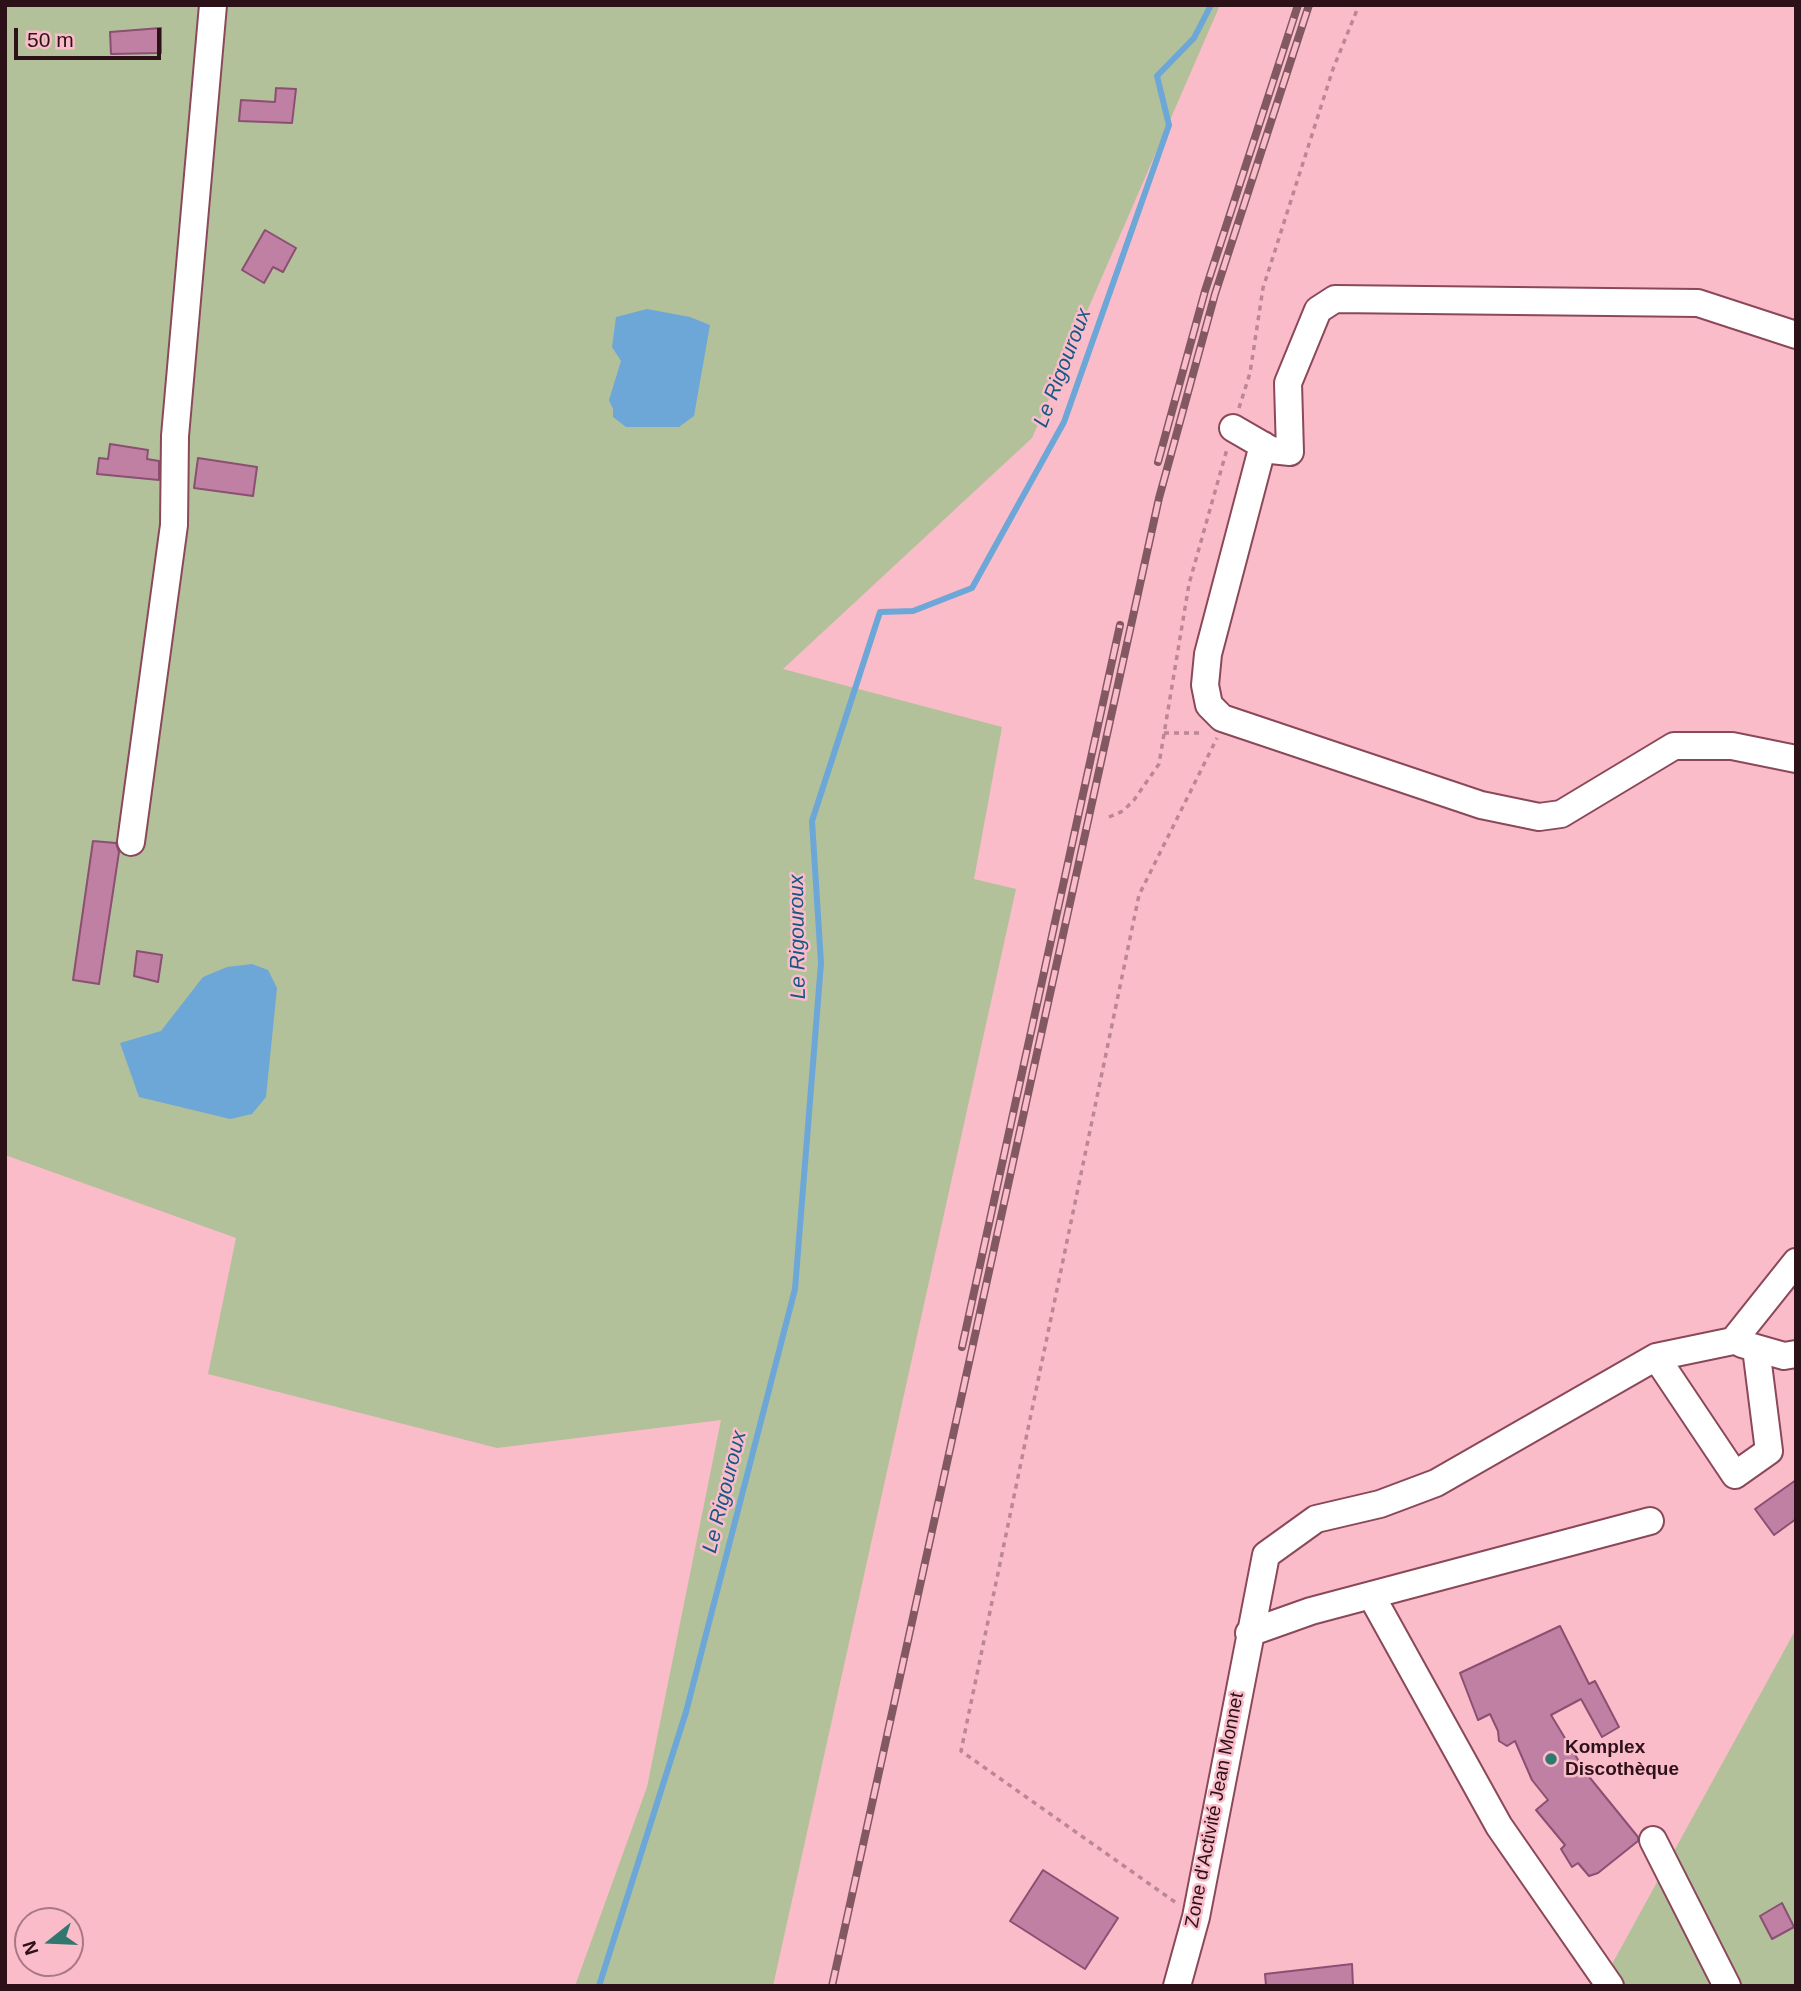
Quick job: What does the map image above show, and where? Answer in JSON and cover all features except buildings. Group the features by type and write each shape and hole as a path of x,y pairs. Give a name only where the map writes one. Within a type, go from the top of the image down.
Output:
{"street":[{"path":"131,842 174,525 175,436 213,5"},
{"path":"1233,428 1271,450 1290,452 1288,383 1318,310 1335,299 1699,303 1796,335"},
{"path":"1263,445 1208,654 1205,685 1209,705 1222,718 1481,806 1539,817 1561,814 1674,746 1732,746 1796,759"},
{"path":"1656,1357 1735,1475 1769,1451 1745,1345 1796,1262"},
{"path":"1745,1345 1784,1356 1796,1353"},
{"name":"Zone d'Activité Jean Monnet","path":"1177,1986 1196,1917 1266,1555 1316,1519 1380,1504 1436,1483 1656,1357 1745,1345"},
{"path":"1249,1633 1311,1611 1650,1521"},
{"path":"1371,1595 1499,1826 1610,1986"},
{"path":"1653,1840 1727,1986"}],"path":[{"path":"1109,817 1123,811 1134,800 1158,764 1189,583 1250,373 1264,288 1333,69 1359,5"},
{"path":"1196,1917 961,1751 1139,895 1219,733"}],"green space":[{"path":"5,5 1220,5 1032,438 783,669 1002,727 974,879 1016,889 773,1986 575,1986 647,1787 721,1420 497,1448 208,1374 236,1238 5,1155"},
{"path":"1796,1629 1796,1986 1600,1986"}],"water":[{"path":"647,309 690,317 710,325 694,416 679,427 626,427 613,417 609,400 621,361 612,347 616,317"},
{"path":"252,964 268,970 277,988 266,1097 252,1114 230,1119 139,1097 120,1043 161,1031 203,977 227,967"}],"waterway":[{"name":"Le Rigouroux","path":"599,1986 686,1712 795,1289 821,963 812,821 880,612 913,611 972,588 1064,422 1169,125 1157,76 1194,38 1211,5"}],"railway":[{"path":"1158,462 1205,291 1298,5"},
{"path":"832,1986 1159,498 1215,294 1309,5"},
{"path":"962,1347 1120,625"}],"place":[{"name":"Komplex Discothèque","path":"1551,1759"}]}
